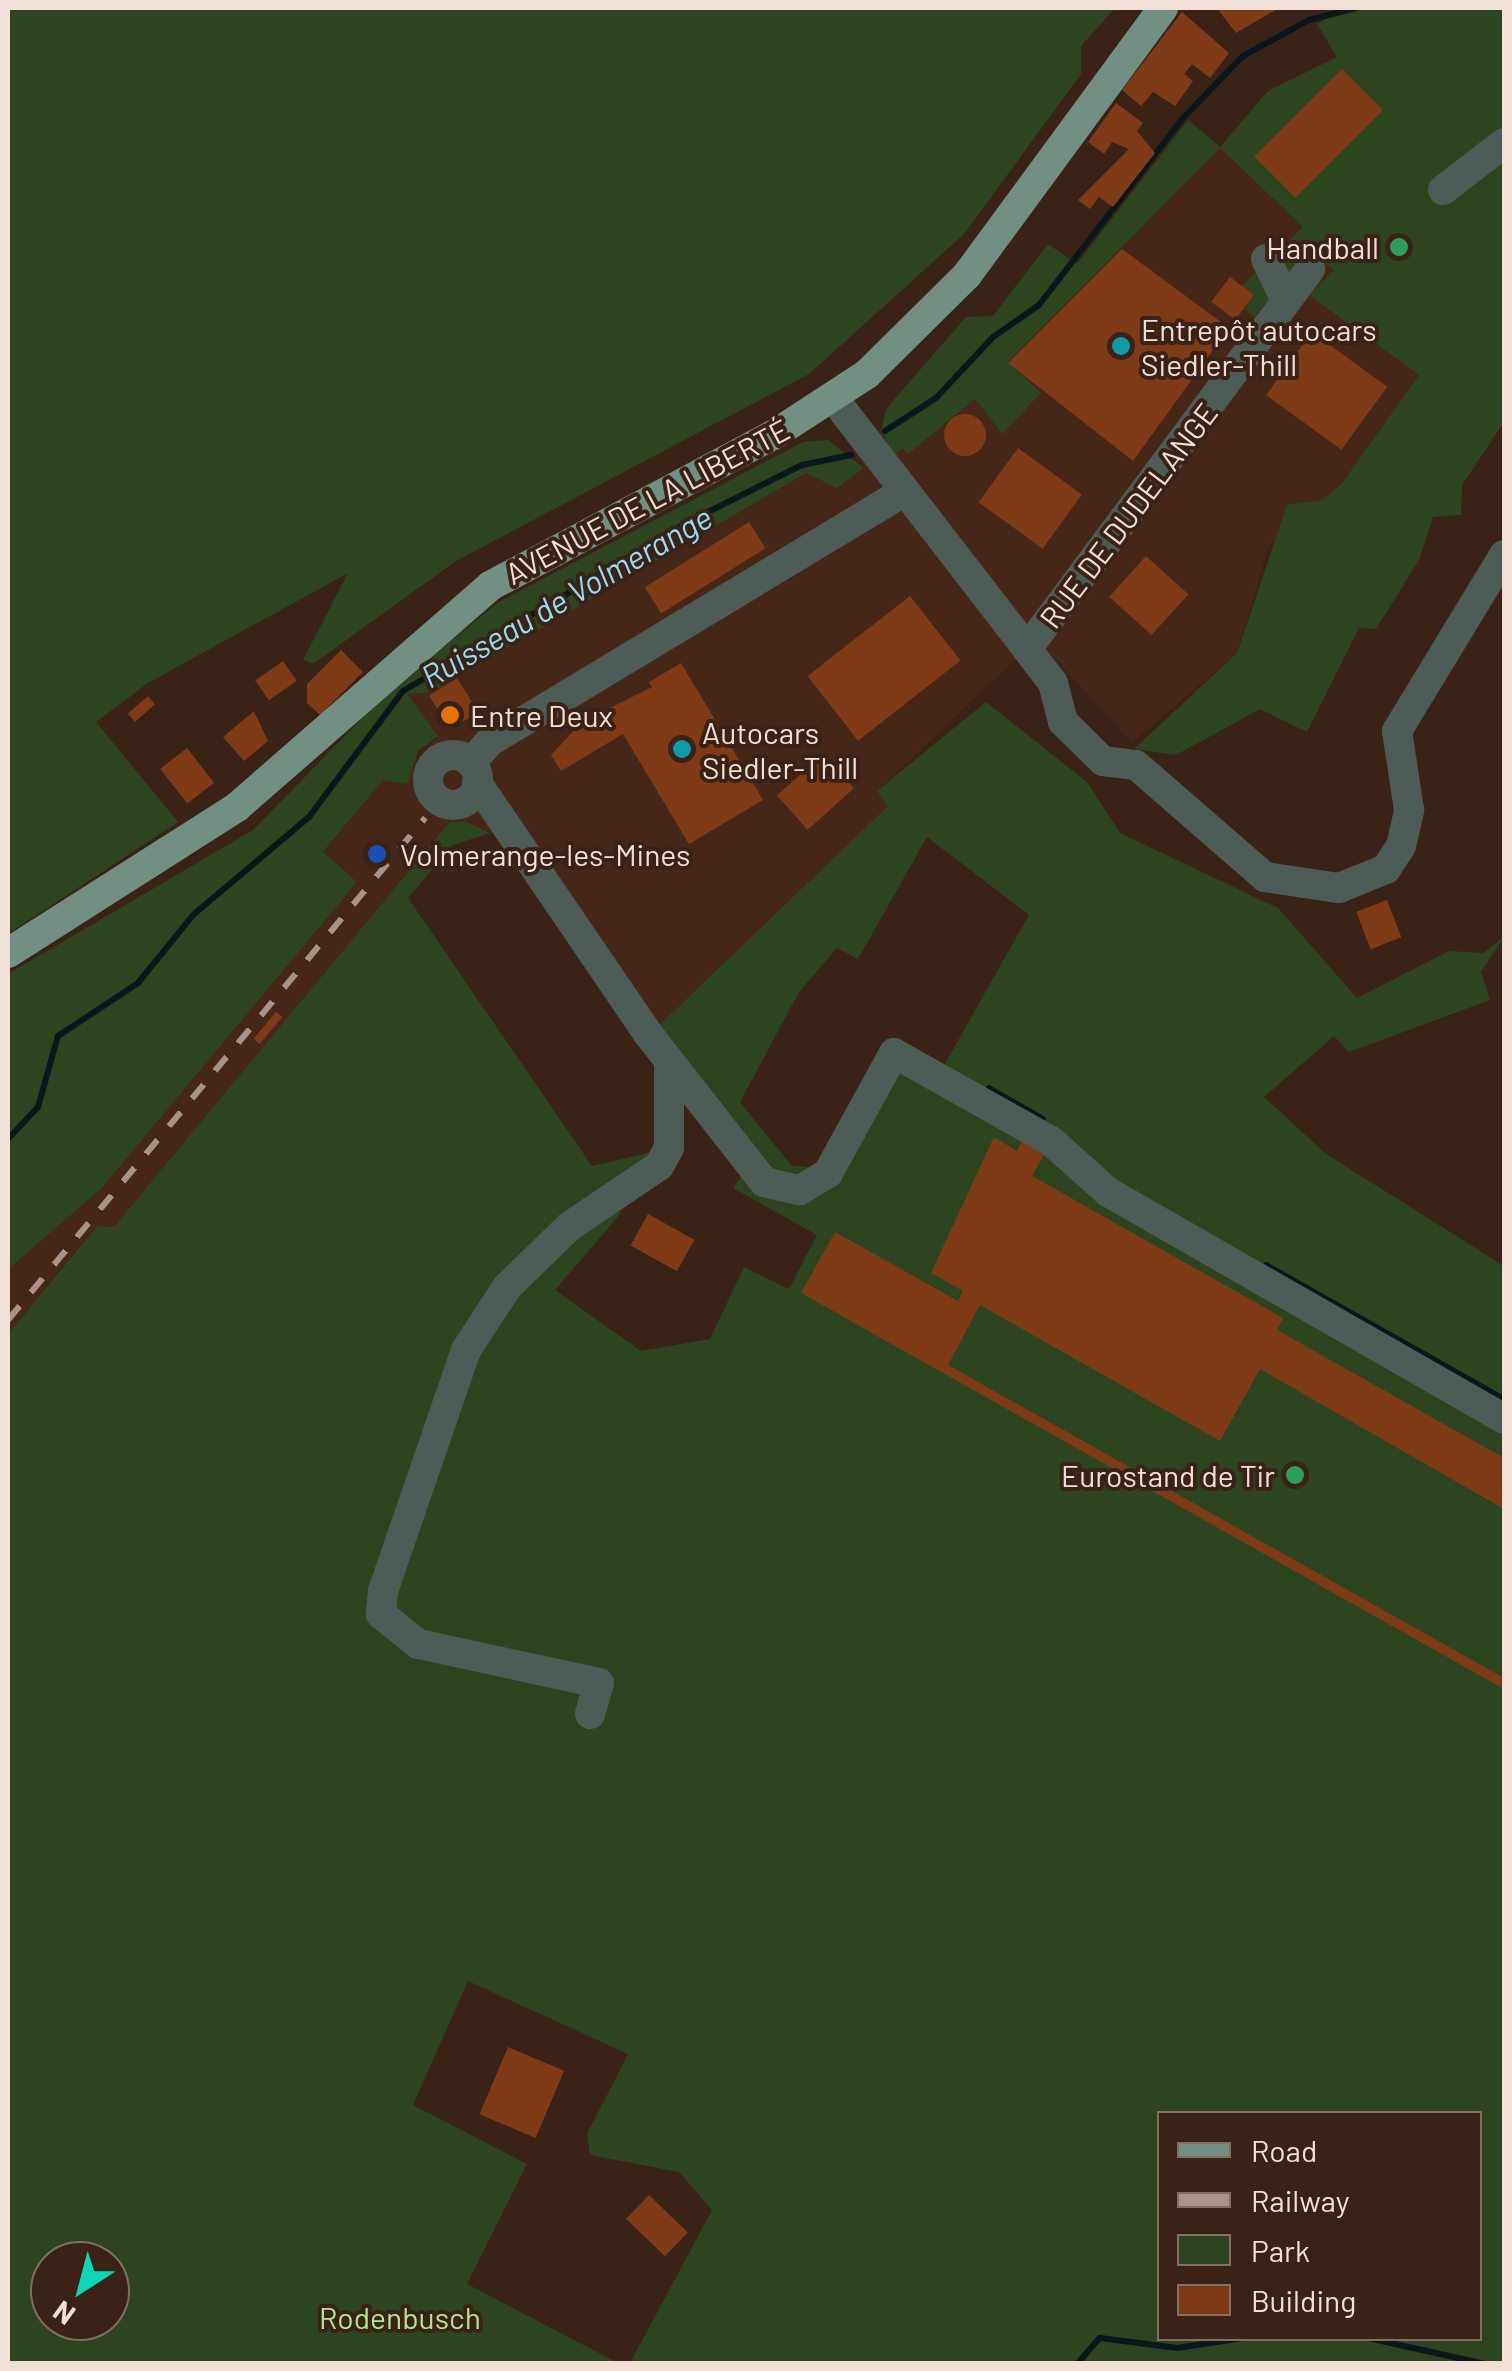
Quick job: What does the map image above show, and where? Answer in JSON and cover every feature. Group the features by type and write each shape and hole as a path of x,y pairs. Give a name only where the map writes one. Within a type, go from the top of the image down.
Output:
{"main road":[{"name":"AVENUE DE LA LIBERTÉ","path":"8,953 237,808 490,586 834,399 918,331 967,275 1163,8"}],"street":[{"path":"1443,190 1504,143"},
{"path":"1266,259 1286,301"},
{"name":"RUE DE DUDELANGE","path":"834,399 1027,649 1310,269"},
{"path":"905,491 760,589 488,742 474,773 670,1062 764,1182 800,1190 828,1174 894,1054 1051,1140 1108,1192 1504,1419"},
{"path":"1027,649 1053,683 1063,722 1102,761 1136,765 1265,877 1339,888 1386,869 1401,846 1409,810 1396,731 1504,555"},
{"path":"590,1714 611,1687 418,1644 381,1614 382,1591 466,1350 507,1287 570,1226 659,1166 669,1148 670,1062"}],"shaded area":[{"path":"1219,147 1303,227 1243,286 1254,295 1245,308 1255,316 1306,248 1334,270 1310,295 1419,375 1342,483 1269,545 1237,653 1132,743 1037,639 877,791 889,806 649,1035 508,828 490,833 464,821 114,1227 96,1226 8,1334 8,1269 101,1189 357,882 323,853 383,780 410,766 438,736 405,694 432,692 806,473 837,487 864,468 852,451 881,431 893,454 903,447 909,453 975,399 1002,433 1008,363"}],"green space":[{"path":"8,8 1115,8 1081,46 1081,74 964,234 809,374 456,561 313,664 303,660 348,573 148,683 96,722 178,822 8,934"},
{"path":"1345,8 1504,8 1504,422 1462,485 1461,515 1433,517 1419,560 1376,629 1359,628 1307,732 1260,709 1176,755 1134,749 1237,653 1287,505 1322,500 1342,483 1419,375 1309,295 1334,270 1307,249 1255,317 1244,309 1254,295 1242,286 1303,227 1220,148 1008,362 1041,393 1002,434 975,399 908,454 903,448 894,455 881,431 886,409 966,317 993,316 1048,244 1077,264 1188,120 1220,147 1268,91 1337,57 1317,24"},
{"path":"828,440 864,468 837,488 806,473 432,692 407,694 438,736 418,751 407,784 383,780 323,852 357,882 101,1189 8,1269 8,974 253,830 380,700 497,603 803,442"},
{"name":"Rodenbusch","path":"986,702 1087,782 1120,833 1278,908 1357,998 1449,951 1483,953 1504,937 1481,972 1490,1000 1349,1052 1334,1036 1264,1097 1326,1154 1504,1266 1504,2363 630,2363 712,2210 679,2172 590,2155 587,2134 628,2054 468,1981 413,2105 527,2164 467,2284 618,2363 8,2364 8,1334 97,1226 114,1227 449,823 464,821 490,833 453,845 408,898 592,1166 669,1148 610,1199 621,1213 555,1290 641,1351 710,1339 744,1267 789,1289 817,1235 733,1188 750,1165 649,1035 888,806 877,791","holes":["927,837 1029,915 938,1076 877,1055 814,1168 791,1165 740,1102 799,992 837,948 858,959"]}],"building":[{"path":"1279,8 1236,33 1219,11"},
{"path":"1182,12 1229,53 1210,78 1192,64 1184,74 1193,81 1175,106 1153,92 1141,106 1122,90"},
{"path":"1342,69 1383,110 1295,198 1254,157"},
{"path":"1116,103 1143,123 1137,131 1155,153 1113,207 1099,197 1090,209 1078,200 1129,149 1112,142 1104,154 1088,142"},
{"name":"Entrepôt autocars Siedler-Thill","path":"1122,249 1229,328 1133,461 1008,363"},
{"path":"1230,277 1254,295 1235,320 1211,302"},
{"path":"1312,332 1387,387 1341,450 1266,395"},
{"path":"965,414 980,420 986,435 980,450 965,456 950,450 944,435 950,420"},
{"path":"1018,448 1082,494 1043,549 979,502"},
{"path":"749,522 765,548 661,613 645,587"},
{"path":"1146,556 1188,594 1152,635 1109,597"},
{"path":"910,596 960,661 858,741 808,676"},
{"path":"341,650 363,672 320,715 307,703 307,684"},
{"path":"283,661 297,681 269,700 255,681"},
{"name":"Autocars Siedler-Thill","path":"681,663 763,800 689,844 623,734 561,771 551,755 582,722 652,687 649,682"},
{"path":"457,678 478,712 450,729 429,695"},
{"path":"148,696 155,704 135,722 128,714"},
{"path":"254,711 268,741 244,761 223,737"},
{"path":"187,748 214,783 187,804 160,769"},
{"path":"823,754 854,788 808,830 777,795"},
{"path":"1387,900 1401,937 1371,949 1356,912"},
{"path":"276,1012 282,1017 260,1044 254,1039"},
{"path":"994,1137 1017,1151 1023,1138 1046,1151 1032,1176 1283,1318 1277,1330 1504,1458 1504,1509 1260,1369 1220,1441 980,1305 948,1365 1504,1678 1504,1689 801,1293 835,1232 958,1301 963,1291 931,1273"},
{"path":"648,1214 694,1240 677,1271 631,1245"},
{"path":"508,2047 564,2071 536,2138 479,2114"},
{"path":"649,2195 688,2233 665,2256 626,2219"}],"waterway":[{"name":"Ruisseau de Volmerange","path":"885,431 936,398 993,337 1039,305 1184,117 1243,56 1309,20 1356,8"},
{"name":"Ruisseau de Volmerange","path":"8,1139 38,1107 58,1036 138,983 193,915 309,817 403,691 686,523 802,465 851,455"},
{"path":"989,1088 1043,1119"},
{"path":"1266,1265 1504,1399"},
{"path":"1077,2364 1100,2338 1177,2348 1223,2341"},
{"path":"1382,2341 1485,2364"}],"railway":[{"path":"8,1320 425,818"}],"place":[{"name":"Handball","path":"1399,247"},
{"name":"Entrepôt autocars Siedler-Thill","path":"1121,346"},
{"name":"Entre Deux","path":"450,715"},
{"name":"Autocars Siedler-Thill","path":"682,749"},
{"name":"Volmerange-les-Mines","path":"377,854"},
{"name":"Eurostand de Tir","path":"1295,1475"}]}
